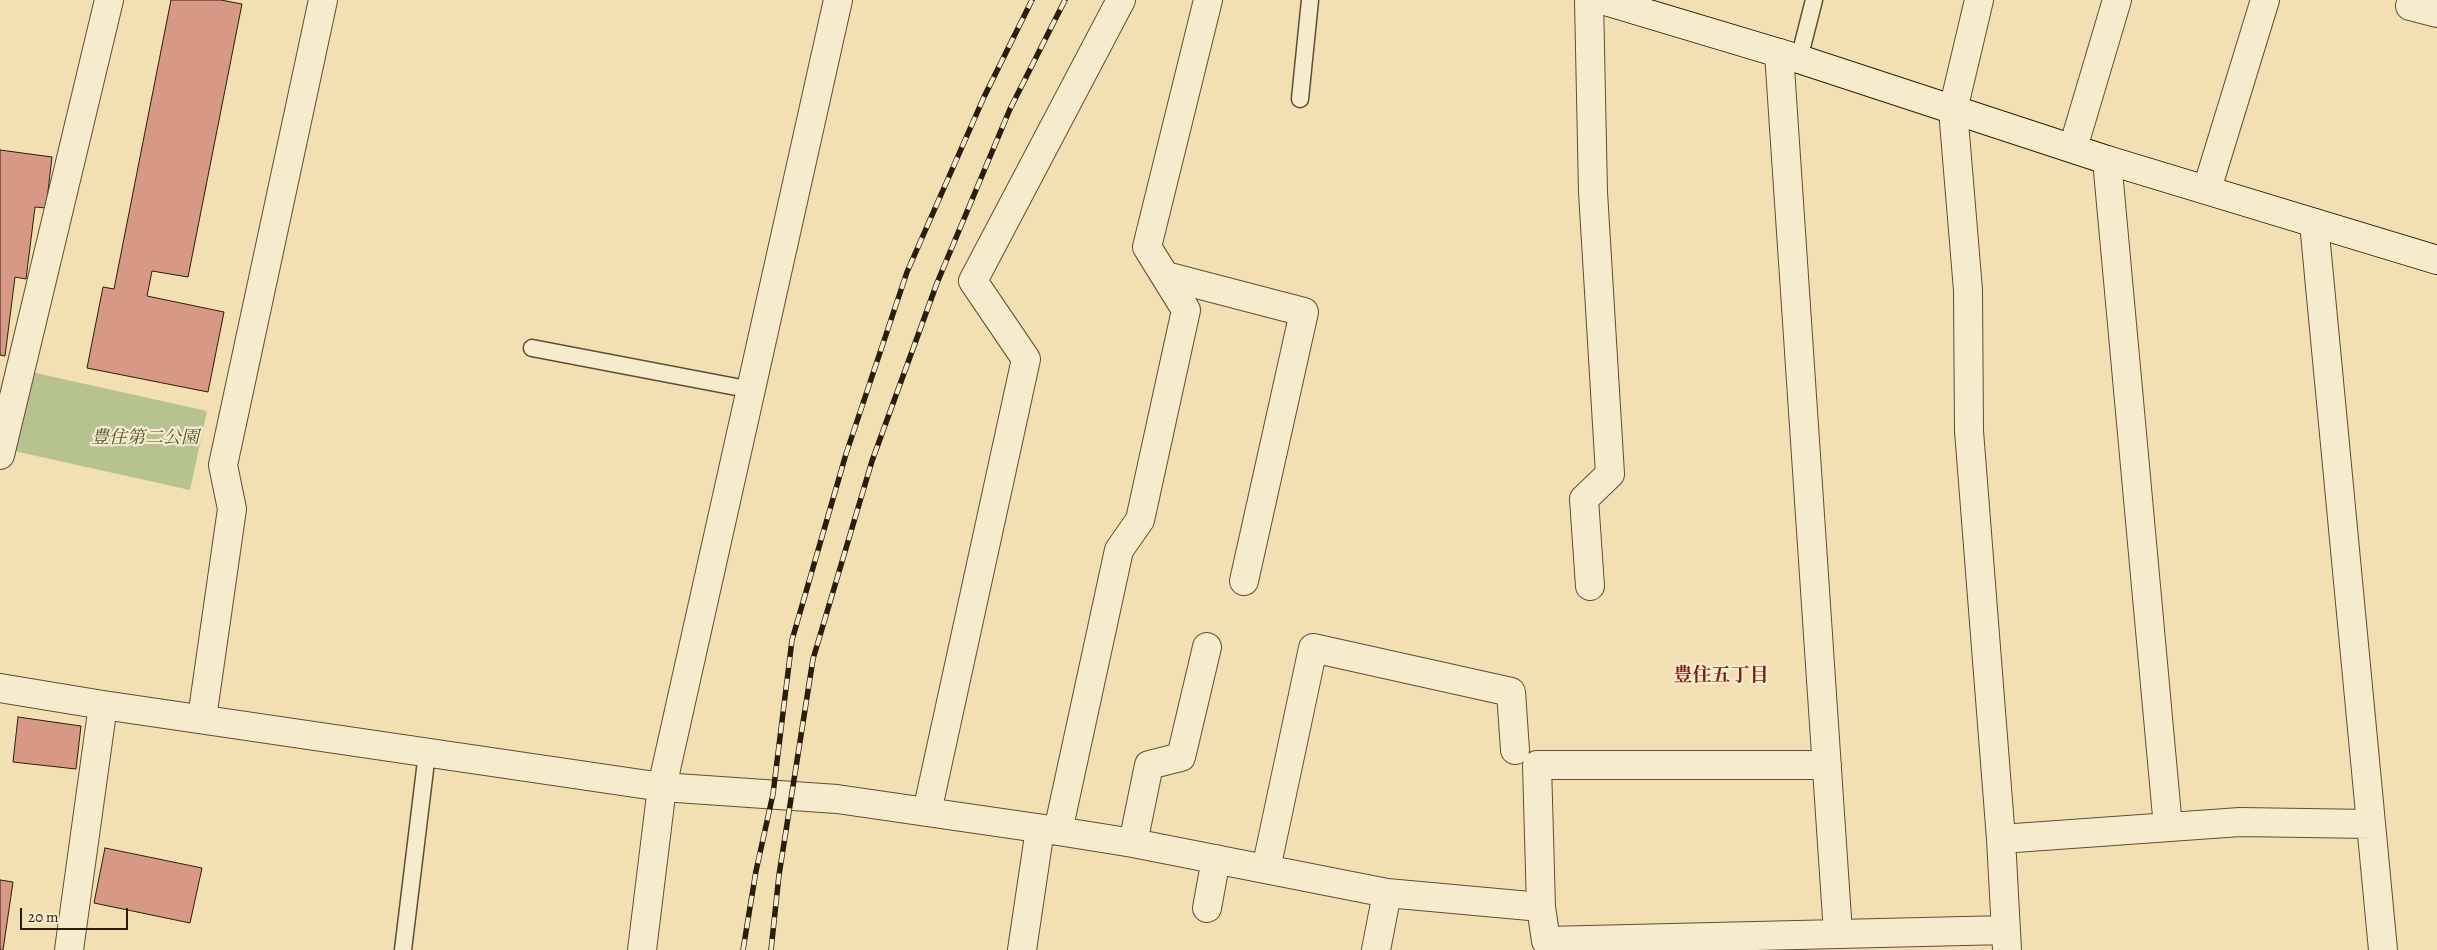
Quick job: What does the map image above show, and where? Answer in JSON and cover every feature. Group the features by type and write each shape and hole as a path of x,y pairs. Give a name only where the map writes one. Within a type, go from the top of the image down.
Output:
{"street":[{"path":"0,455 109,0"},
{"path":"202,718 232,508 223,465 323,0"},
{"path":"642,950 662,787 838,0"},
{"path":"927,812 1026,359 973,281 1121,0"},
{"path":"1022,950 1049,830 1119,550 1140,520 1186,310 1147,247 1208,0"},
{"path":"1589,0 1593,192 1610,474 1584,499 1590,586"},
{"path":"1602,0 1650,8 1789,56 2107,160 2437,260"},
{"path":"1826,764 1537,765 1541,907 1546,941 1838,933 2007,940 2002,839 1970,432 1968,290 1953,110 1979,0"},
{"path":"2073,148 2117,0"},
{"path":"2206,189 2265,0"},
{"path":"2412,0 2410,6 2437,13"},
{"path":"1789,56 1826,764 1838,933"},
{"path":"2107,160 2168,827"},
{"path":"2314,223 2383,950"},
{"path":"1166,276 1304,312 1244,581"},
{"path":"1133,843 1149,765 1180,757 1207,647"},
{"path":"1266,869 1313,648 1510,692 1515,750"},
{"path":"0,688 103,705 202,718 662,787 837,800 1049,830 1133,843 1387,893 1541,907"},
{"path":"69,950 103,705"},
{"path":"2002,839 2240,822 2370,824"},
{"path":"1207,908 1216,859"},
{"path":"1376,950 1387,893"}],"lane":[{"path":"1300,99 1310,0"},
{"path":"1789,56 1814,0"},
{"path":"532,348 752,390"},
{"path":"403,950 427,753"}],"green space":[{"name":"豊住第二公園","path":"31,372 207,411 190,490 14,451"}],"building":[{"path":"171,0 221,0 242,4 188,277 152,271 147,296 224,312 208,392 87,368 103,287 114,289"},
{"path":"0,150 52,157 46,208 35,207 26,279 15,277 5,356 0,355"},
{"path":"18,717 81,726 76,769 13,762"},
{"path":"105,848 202,868 190,923 94,903"},
{"path":"0,880 13,882 3,950 0,950"}],"railway":[{"path":"743,950 756,871 773,794 792,640 846,454 907,272 984,97 1032,0"},
{"path":"771,950 779,875 813,659 872,461 937,283 1010,109 1065,0"}],"district":[{"name":"豊住五丁目","path":"1721,676"}]}
